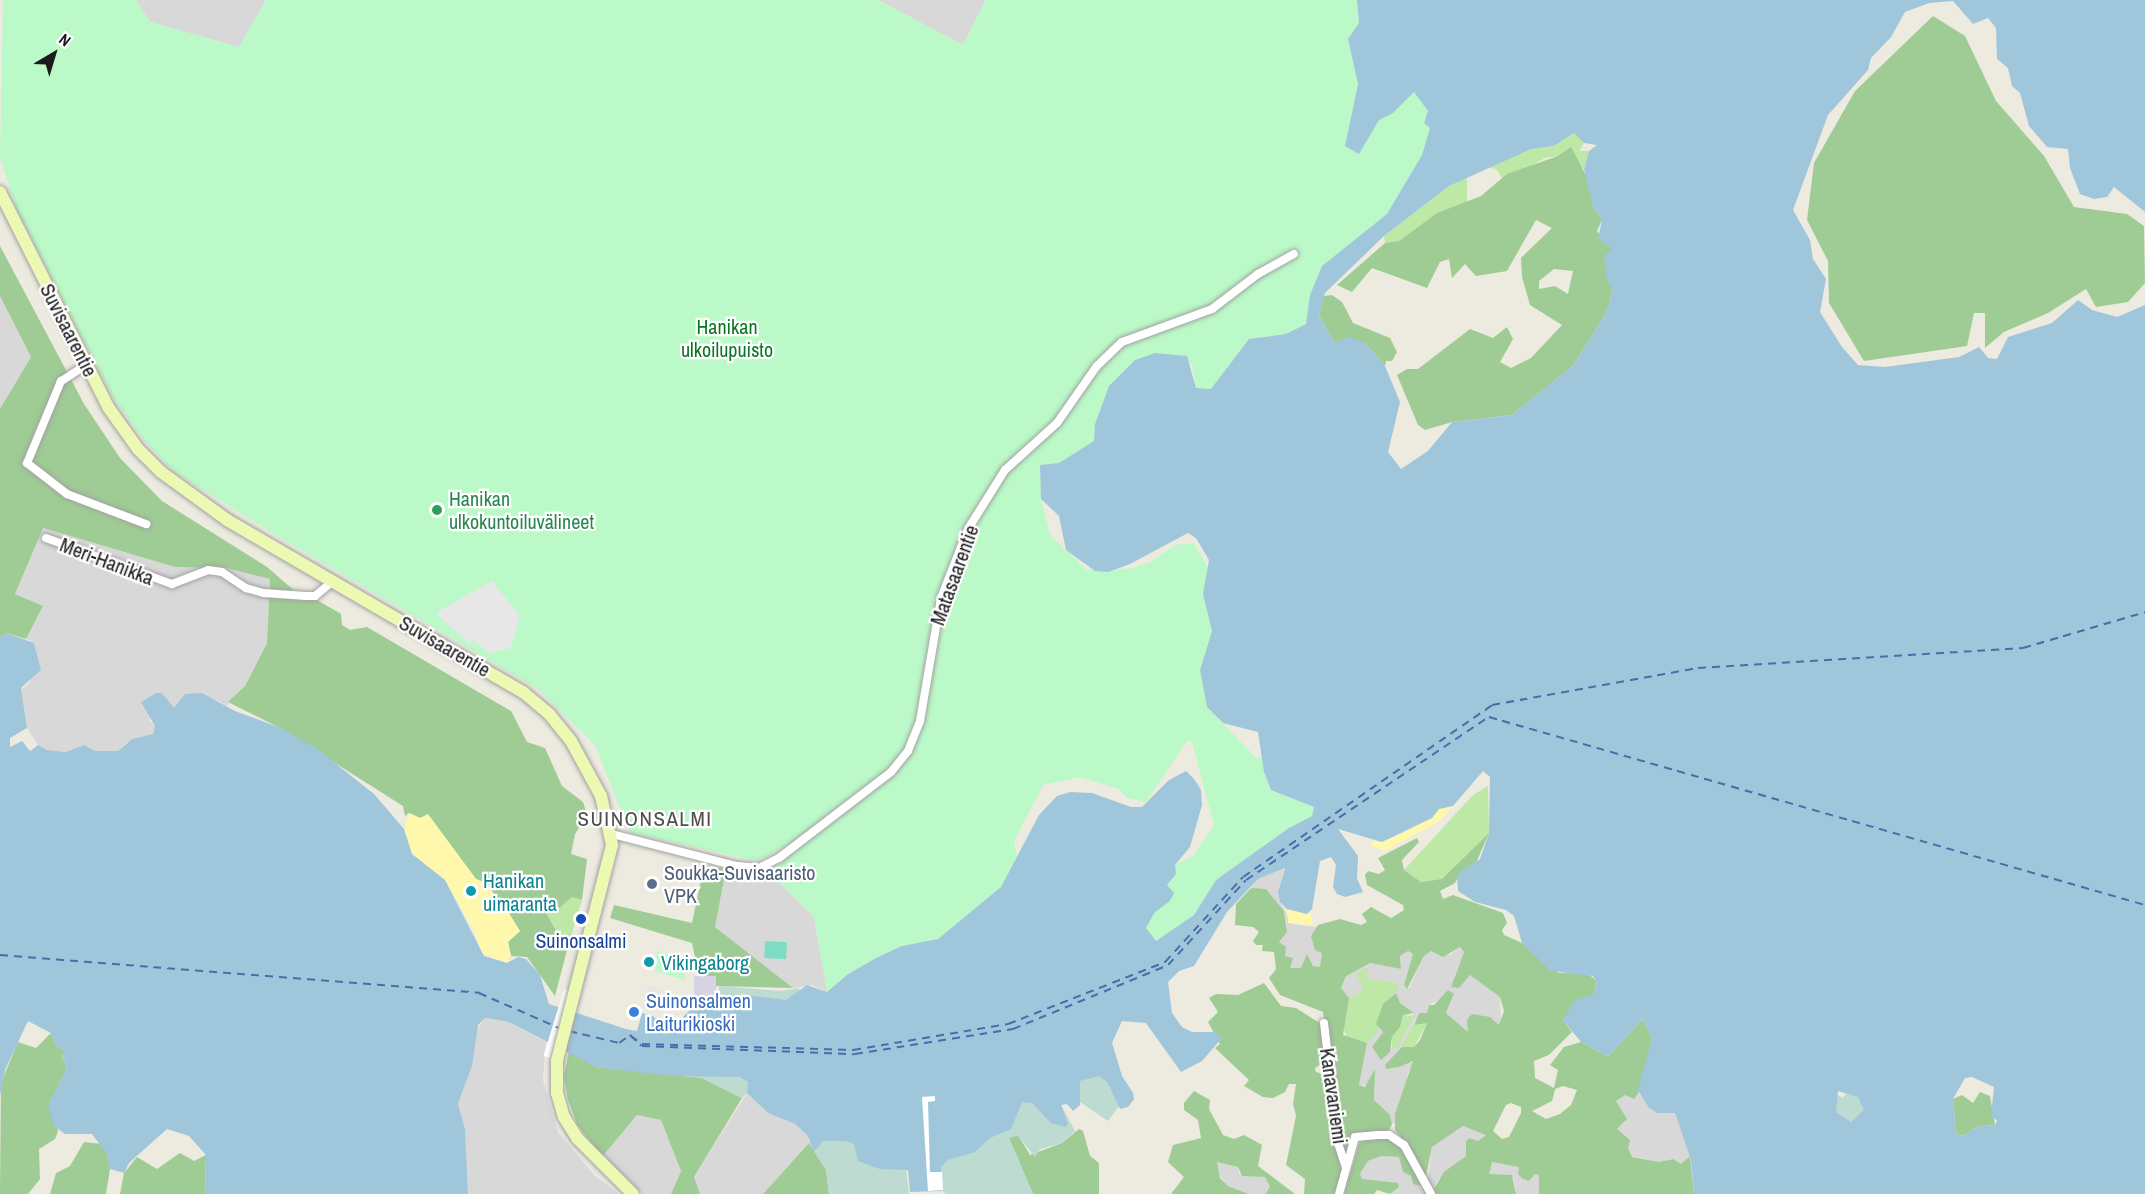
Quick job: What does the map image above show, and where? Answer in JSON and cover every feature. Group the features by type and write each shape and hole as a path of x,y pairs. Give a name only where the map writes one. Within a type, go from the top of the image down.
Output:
{"street":[{"name":"Suvisaarentie","path":"1,198 86,365 128,436 161,472 203,505 512,685 543,708 565,733 605,804 612,834 608,869 556,1061 556,1093 569,1127 597,1161 633,1194"},
{"name":"Matasaarentie","path":"612,834 737,866 759,868 788,852 891,772 908,751 920,721 936,615 949,578 968,529 1005,470 1057,423 1096,367 1122,342 1212,309 1258,274 1294,254"},
{"path":"86,365 61,381 27,463 67,494 146,524"},
{"name":"Meri-Hanikka","path":"46,538 172,584 215,571 227,574 246,588 306,597 315,596 333,581"},
{"name":"Kanavaniemi","path":"1324,1023 1338,1143 1346,1168"},
{"name":"Kanavaniemi","path":"1339,1194 1355,1137 1389,1135 1397,1139 1431,1194"}],"shaded area":[{"path":"136,0 266,0 239,47 150,22"},
{"path":"878,0 986,0 963,45"},
{"path":"1357,0 2145,0 2145,212 2114,187 2107,197 2094,199 2080,194 2070,168 2068,149 2047,147 2029,126 2020,93 2012,86 2008,68 1997,59 1996,28 1988,18 1973,24 1953,1 1929,3 1905,12 1891,37 1871,58 1868,70 1828,115 1793,210 1810,240 1813,259 1826,279 1820,312 1842,347 1858,365 1885,367 1959,357 1979,347 1988,358 1997,359 2008,337 2052,323 2078,300 2092,310 2117,317 2145,305 2145,1194 1694,1194 1691,1160 1675,1113 1657,1113 1649,1108 1638,1090 1652,1039 1643,1019 1608,1056 1581,1042 1563,1020 1574,1001 1594,994 1597,982 1593,976 1551,971 1522,943 1514,916 1506,910 1475,902 1458,891 1457,874 1480,859 1489,833 1490,777 1483,771 1453,806 1439,809 1432,818 1382,842 1338,829 1358,856 1357,878 1363,892 1345,897 1337,894 1333,887 1336,865 1331,857 1320,861 1312,909 1307,914 1287,909 1280,902 1278,892 1285,868 1258,879 1227,912 1194,966 1179,971 1168,982 1172,1013 1182,1027 1192,1032 1216,1032 1222,1038 1202,1061 1181,1072 1146,1023 1122,1021 1112,1043 1122,1076 1133,1093 1134,1099 1128,1107 1120,1109 1107,1082 1099,1076 1080,1081 1080,1105 1073,1111 1067,1104 1061,1105 1068,1124 1065,1127 1051,1123 1032,1103 1022,1102 1011,1129 990,1138 975,1152 948,1160 941,1168 942,1191 910,1192 908,1170 880,1169 858,1161 854,1144 845,1141 823,1141 814,1152 807,1135 795,1124 768,1113 747,1093 748,1082 740,1077 669,1076 596,1067 509,1022 485,1018 478,1025 472,1066 458,1104 465,1129 468,1194 205,1194 206,1155 189,1136 167,1129 129,1163 124,1173 110,1169 106,1153 92,1134 65,1134 54,1126 48,1105 67,1068 62,1055 65,1050 57,1047 51,1033 28,1021 5,1070 0,1096 0,637 6,633 34,643 41,670 21,688 27,728 10,738 10,747 22,741 30,751 38,745 47,750 66,752 84,745 95,751 118,751 132,739 153,734 155,726 141,702 156,693 162,693 174,708 185,694 202,693 235,711 278,727 316,748 374,794 404,829 412,854 445,880 484,956 507,963 518,957 526,959 540,975 549,1004 626,1029 637,1031 642,1013 653,1016 664,1027 680,1020 699,1001 753,996 786,1000 807,985 827,992 848,974 878,957 902,946 938,939 1001,887 1039,815 1057,796 1070,792 1092,793 1131,807 1142,807 1169,780 1186,771 1201,790 1202,805 1190,847 1175,865 1176,874 1167,885 1174,893 1170,901 1155,912 1146,928 1156,941 1194,915 1216,880 1289,828 1312,816 1314,807 1271,790 1264,772 1258,732 1223,723 1207,707 1200,670 1212,631 1203,594 1209,560 1196,538 1188,533 1130,564 1108,572 1095,571 1066,550 1059,516 1041,499 1040,465 1059,463 1094,441 1095,424 1109,386 1135,360 1155,353 1187,356 1196,388 1211,389 1249,339 1286,334 1306,324 1310,295 1322,266 1387,214 1422,155 1430,128 1424,123 1428,111 1414,92 1393,113 1379,120 1359,154 1345,146 1358,84 1348,39 1359,23","holes":["1574,133 1584,143 1597,145 1589,151 1584,169 1593,206 1602,220 1598,239 1612,249 1604,256 1607,281 1613,289 1606,313 1573,366 1512,415 1452,422 1428,451 1401,469 1388,452 1400,402 1385,366 1365,343 1349,337 1334,343 1319,315 1325,293 1384,236 1449,186 1531,149 1554,146","1972,1077 1994,1087 1991,1115 1997,1121 1995,1125 1976,1127 1964,1136 1956,1134 1953,1099 1965,1078","1838,1091 1858,1097 1864,1110 1851,1122 1836,1112"]},
{"path":"0,296 31,357 0,409"},
{"path":"43,528 175,567 229,568 270,579 267,643 245,686 226,706 217,700 185,694 174,709 166,698 149,720 155,726 153,734 126,743 118,751 95,751 84,745 66,752 47,750 38,745 27,728 21,690 30,683 34,643 26,639 43,606 15,594"},
{"path":"492,581 520,616 511,648 489,653 473,640 469,644 436,613"},
{"path":"1284,868 1278,892 1280,902 1292,924 1317,927 1311,936 1322,953 1320,967 1303,963 1301,968 1294,971 1290,968 1279,942 1287,925 1284,911 1270,895 1251,888 1258,879"},
{"path":"726,869 769,872 814,917 827,992 812,985 793,988 715,927"},
{"path":"1460,947 1464,952 1454,978 1459,988 1470,975 1492,987 1500,996 1501,1023 1499,1026 1472,1014 1468,1032 1446,1013 1454,996 1444,997 1429,1005 1427,1013 1419,1013 1399,1052 1385,1065 1410,1060 1414,1066 1408,1072 1405,1092 1395,1114 1396,1123 1392,1124 1390,1115 1374,1100 1375,1086 1359,1085 1367,1043 1341,988 1346,976 1359,966 1370,963 1401,969 1400,956 1408,951 1413,954 1404,985 1409,988 1424,956 1431,951 1450,955","holes":["1400,1003 1414,1013 1392,1047 1378,1055 1372,1047 1383,1032 1376,1024 1383,1004"]},
{"path":"694,976 716,976 716,997 694,997"},
{"path":"649,985 664,990 658,1010 643,1005"},
{"path":"719,986 780,991 799,988 800,1021 719,1037"},
{"path":"485,1018 509,1022 546,1042 543,1080 558,1132 594,1175 619,1194 468,1194 465,1129 458,1104 472,1066 476,1031"},
{"path":"1065,1024 1107,1082 1119,1106 1108,1121 1080,1102"},
{"path":"755,1061 747,1093 742,1098 702,1078 632,1070"},
{"path":"1639,1092 1657,1113 1675,1113 1690,1156 1681,1164 1672,1159 1659,1162 1629,1156 1617,1129 1626,1121 1616,1101 1625,1095 1633,1098"},
{"path":"1847,1092 1871,1102 1865,1127 1815,1113 1836,1094 1843,1098"},
{"path":"747,1093 768,1113 795,1124 807,1135 809,1143 763,1194 700,1194 694,1177"},
{"path":"1004,1097 1061,1105 1075,1131 1062,1143 1040,1149 1035,1157 1018,1136 1009,1138 1033,1194 946,1194 942,1191 941,1168"},
{"path":"637,1115 661,1120 681,1171 671,1194 642,1194 602,1157"},
{"path":"1463,1126 1487,1135 1478,1141 1471,1138 1466,1156 1438,1180 1432,1192 1425,1181 1428,1179 1432,1147"},
{"path":"902,1133 909,1194 829,1194 826,1170 809,1143 816,1134"},
{"path":"1381,1156 1399,1157 1403,1172 1411,1176 1425,1194 1390,1194 1399,1187 1362,1180 1360,1174 1368,1161"},
{"path":"1217,1162 1238,1167 1239,1174 1265,1177 1270,1187 1265,1194 1249,1194 1228,1186 1216,1171"},
{"path":"1491,1162 1511,1163 1539,1175 1539,1194 1516,1194 1514,1178 1489,1174"}],"green space":[{"name":"Hanikan ulkoilupuisto","path":"3,0 136,0 150,22 239,47 266,0 878,0 963,45 986,0 1357,0 1359,23 1348,39 1358,84 1350,121 1359,154 1379,119 1393,113 1414,91 1428,111 1424,123 1430,128 1422,155 1387,214 1322,266 1310,295 1306,324 1286,334 1249,339 1211,389 1196,388 1192,363 1109,386 1095,424 1094,441 1059,463 1040,465 1041,499 1050,535 1087,570 1129,569 1151,562 1175,545 1194,543 1209,570 1203,594 1212,631 1200,670 1207,707 1257,759 1265,756 1264,772 1271,790 1314,807 1312,816 1289,828 1216,880 1194,915 1156,941 1146,928 1155,912 1170,901 1167,886 1174,865 1193,856 1214,825 1192,742 1187,741 1146,802 1127,798 1119,789 1079,777 1043,785 1014,841 1017,857 1001,887 938,939 902,946 878,957 848,974 827,992 814,917 769,872 797,850 794,842 758,861 630,833 595,745 538,689 276,535 173,471 146,443 115,401 17,210 0,158","holes":["492,581 512,641 511,647 489,653 473,639 469,643 436,613"]},
{"path":"1933,16 1965,36 1996,101 2044,156 2074,207 2127,214 2144,226 2145,283 2128,302 2096,307 2086,289 2048,313 2004,332 1985,348 1985,313 1974,313 1967,346 1864,361 1829,303 1828,261 1807,220 1814,163 1855,91"},
{"path":"1574,133 1584,143 1579,151 1589,151 1584,169 1558,156 1545,158 1504,181 1496,169 1487,167 1531,149 1554,146"},
{"path":"1571,147 1589,181 1593,206 1602,220 1597,231 1613,249 1613,289 1606,313 1573,366 1512,415 1452,422 1425,430 1418,425 1397,375 1407,369 1418,369 1470,329 1493,338 1507,327 1513,339 1500,362 1511,368 1531,358 1562,325 1530,305 1522,277 1521,258 1552,228 1536,220 1507,271 1476,276 1465,264 1452,278 1449,259 1440,262 1427,288 1372,268 1352,292 1337,285 1385,243 1399,241 1437,213 1481,196 1507,174 1558,156","holes":["1554,269 1573,271 1568,294 1555,286 1539,289 1539,281"]},
{"path":"1467,177 1467,202 1437,213 1399,241 1385,243 1384,236 1449,186"},
{"path":"0,246 84,404 120,458 162,501 267,567 305,600 317,600 341,614 342,625 350,630 367,627 511,711 527,742 545,748 562,786 583,802 587,815 575,834 571,854 587,859 582,900 572,897 557,910 543,907 567,950 555,996 527,957 511,956 508,942 520,931 487,884 476,879 447,841 420,818 409,813 405,816 403,806 278,727 228,702 245,686 267,643 270,579 227,568 175,567 43,528 15,594 43,606 26,639 6,633 0,637 0,409 31,357 0,296"},
{"path":"1332,295 1342,302 1353,323 1390,338 1397,352 1392,361 1386,361 1385,366 1365,343 1334,343 1319,315 1324,296"},
{"path":"1488,786 1489,833 1443,879 1421,882 1404,870 1473,795"},
{"path":"1489,833 1476,863 1462,871 1455,883 1440,891 1443,899 1453,895 1503,913 1507,923 1502,930 1504,935 1522,943 1559,973 1587,973 1597,981 1594,994 1563,1020 1572,1032 1549,1055 1534,1061 1535,1078 1554,1088 1558,1070 1550,1065 1564,1047 1581,1042 1608,1056 1643,1019 1652,1039 1639,1092 1634,1099 1625,1095 1616,1101 1627,1119 1617,1129 1630,1140 1628,1148 1632,1157 1659,1162 1673,1159 1681,1164 1690,1156 1694,1194 1539,1194 1539,1175 1535,1174 1529,1181 1518,1174 1519,1167 1492,1162 1489,1174 1512,1175 1516,1194 1425,1194 1421,1186 1413,1184 1411,1176 1403,1172 1399,1157 1381,1156 1368,1161 1360,1174 1362,1179 1398,1183 1399,1187 1390,1194 1377,1190 1374,1194 1344,1194 1359,1144 1365,1139 1402,1139 1395,1130 1395,1114 1413,1061 1386,1069 1385,1065 1402,1047 1414,1047 1420,1040 1427,1023 1414,1025 1419,1013 1427,1013 1429,1005 1434,1005 1448,990 1454,994 1446,1013 1468,1032 1467,1020 1472,1014 1490,1017 1499,1025 1504,1011 1500,997 1470,975 1459,988 1451,987 1464,952 1460,947 1443,957 1431,951 1424,956 1407,989 1404,985 1413,954 1408,951 1400,956 1401,969 1370,963 1346,976 1341,988 1349,998 1343,1035 1367,1043 1359,1085 1365,1087 1375,1069 1374,1100 1390,1115 1392,1124 1389,1130 1362,1135 1347,1158 1340,1138 1323,1012 1280,995 1269,978 1276,969 1274,952 1262,951 1263,945 1256,945 1253,941 1259,932 1253,927 1235,925 1236,904 1251,888 1266,889 1284,911 1287,932 1279,942 1286,947 1285,956 1293,958 1290,968 1301,968 1307,954 1313,966 1320,967 1322,953 1315,950 1311,936 1318,925 1340,919 1361,925 1367,922 1362,914 1371,907 1391,918 1404,910 1403,905 1367,885 1365,875 1368,871 1379,874 1385,870 1378,858 1417,838 1419,842 1402,860 1404,870 1421,882 1442,879","holes":["1563,1086 1577,1090 1571,1105 1560,1114 1546,1119 1532,1111 1552,1101 1555,1089","1511,1103 1521,1107 1521,1113 1509,1137 1502,1139 1493,1131 1506,1105","1463,1126 1486,1135 1478,1141 1470,1138 1466,1141 1466,1156 1444,1172 1432,1192 1425,1181 1432,1147"]},
{"path":"704,866 726,869 715,927 793,988 716,986 716,976 699,976 692,943 610,918 614,905 692,923"},
{"path":"572,897 582,900 567,950 543,906 557,910"},
{"path":"765,941 787,942 786,959 764,958"},
{"path":"657,951 683,958 685,980 655,971"},
{"path":"1368,968 1366,978 1396,983 1399,988 1383,1004 1377,1033 1367,1043 1348,1040 1343,1028 1349,998 1361,993 1363,986 1355,974"},
{"path":"1264,983 1281,1006 1296,1008 1321,1024 1326,1060 1315,1068 1316,1072 1327,1075 1344,1168 1335,1194 1304,1194 1305,1179 1286,1165 1296,1116 1293,1104 1296,1084 1289,1084 1285,1092 1273,1098 1263,1097 1244,1086 1249,1080 1215,1048 1220,1044 1208,1022 1218,1012 1209,998 1216,994 1238,995"},
{"path":"1396,993 1400,1003 1414,1013 1403,1015 1400,1027 1392,1037 1390,1052 1381,1060 1372,1047 1383,1032 1376,1024 1383,1004"},
{"path":"1403,1015 1414,1016 1397,1048 1392,1047 1392,1037 1400,1027"},
{"path":"1427,1023 1414,1047 1401,1047 1413,1025"},
{"path":"51,1033 57,1047 65,1050 62,1056 67,1068 49,1105 58,1131 55,1139 39,1149 40,1179 28,1194 0,1194 1,1083 18,1042 36,1048"},
{"path":"569,1051 596,1067 702,1078 742,1098 694,1177 700,1194 671,1194 681,1171 661,1120 637,1115 602,1157 577,1124 568,1100 564,1076"},
{"path":"1194,1091 1210,1100 1209,1109 1223,1135 1234,1139 1244,1135 1262,1145 1258,1166 1295,1194 1265,1194 1270,1187 1265,1177 1242,1176 1238,1167 1217,1162 1220,1178 1228,1186 1249,1194 1171,1194 1184,1177 1168,1162 1173,1145 1201,1138 1198,1120 1184,1110 1184,1103"},
{"path":"1980,1092 1990,1096 1995,1125 1976,1127 1964,1136 1956,1134 1953,1099 1962,1095 1973,1103"},
{"path":"1079,1129 1083,1131 1090,1156 1099,1163 1099,1194 1033,1194 1009,1138 1018,1135 1030,1155 1062,1143"},
{"path":"84,1142 102,1144 107,1153 110,1169 106,1194 50,1194 56,1173 70,1166"},
{"path":"809,1143 826,1170 829,1194 763,1194"},
{"path":"180,1153 194,1161 206,1155 205,1194 120,1194 124,1173 137,1157 157,1169"}],"sand":[{"path":"1453,806 1440,821 1385,851 1372,846 1371,841 1382,842 1432,818 1439,809"},
{"name":"Hanikan uimaranta","path":"409,813 420,818 428,814 476,879 487,883 498,904 509,913 520,931 508,942 511,956 507,963 481,953 475,932 445,880 412,854 404,829"},
{"path":"1287,909 1310,912 1313,925 1288,923"}],"pier":[{"path":"564,989 580,994 560,1061 544,1056"},
{"path":"935,1096 935,1101 928,1102 930,1172 942,1172 943,1190 928,1191 922,1097"}],"ferry route":[{"path":"631,1036 642,1044 853,1050 1008,1024 1165,962 1243,877 1492,705 1698,668 2023,648 2145,612"},
{"path":"630,1035 642,1046 855,1054 1013,1029 1168,965 1246,880 1489,717 2145,905"},
{"path":"0,955 479,993 559,1028"},
{"path":"569,1031 619,1043 630,1035"}],"place":[{"name":"Hanikan ulkokuntoiluvälineet","path":"437,510"},
{"name":"Soukka-Suvisaaristo VPK","path":"652,884"},
{"name":"Hanikan uimaranta","path":"471,891"},
{"name":"Suinonsalmi","path":"581,919"},
{"name":"Vikingaborg","path":"649,962"},
{"name":"Suinonsalmen Laiturikioski","path":"634,1012"}],"district":[{"name":"SUINONSALMI","path":"645,819"}]}
